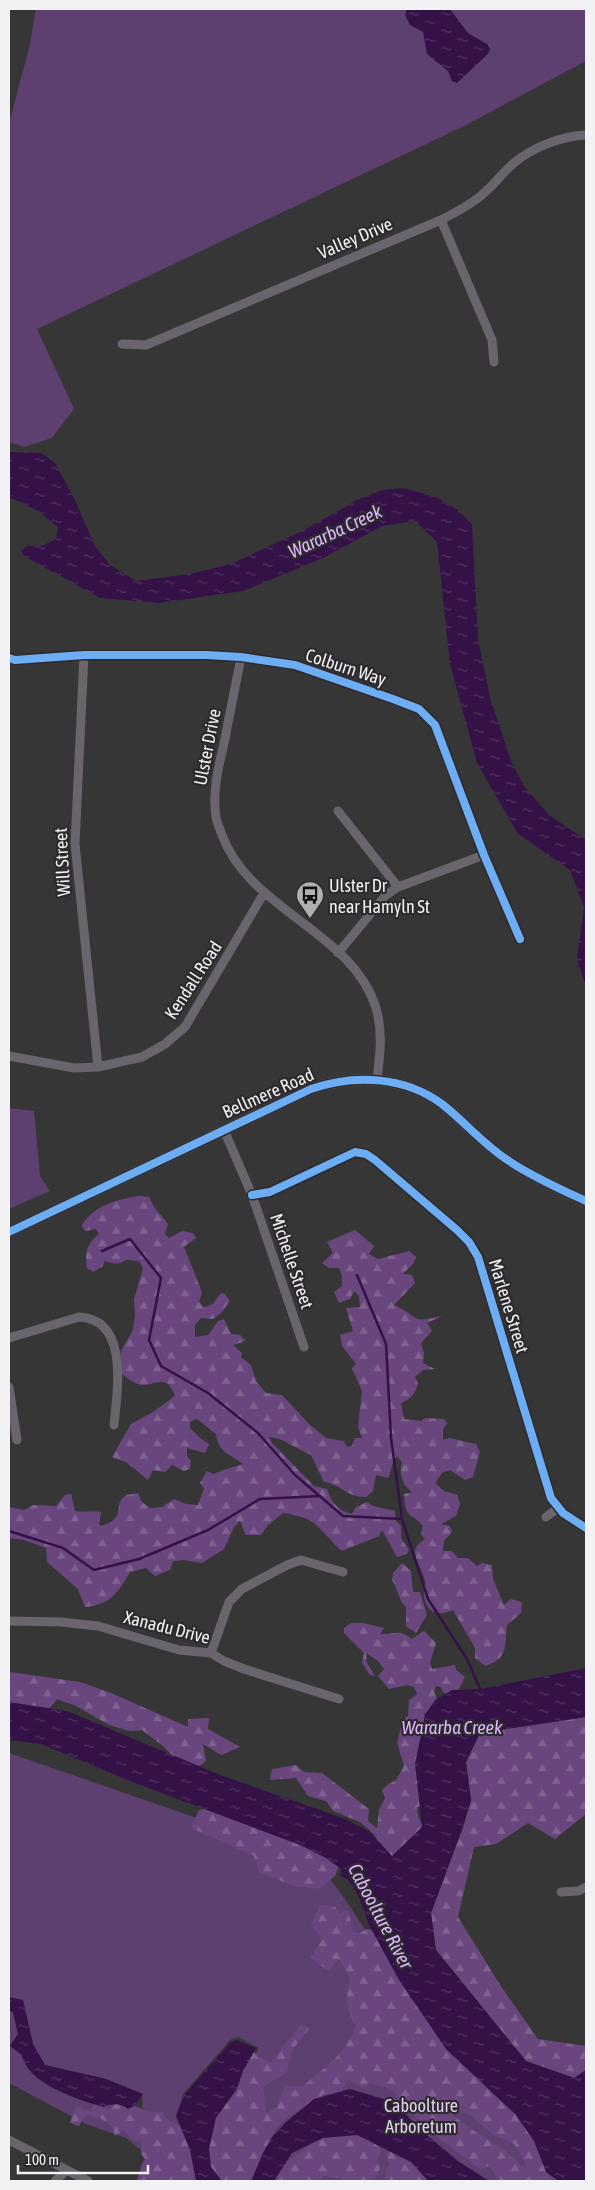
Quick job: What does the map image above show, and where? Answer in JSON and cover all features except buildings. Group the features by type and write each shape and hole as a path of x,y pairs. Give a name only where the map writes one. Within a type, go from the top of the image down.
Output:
{"main road":[{"name":"Bellmere Road","path":"9,1232 311,1089 327,1083 378,1079 420,1092 440,1103 508,1160 586,1201"}],"street":[{"name":"Valley Drive","path":"122,344 146,345 441,220 484,194 515,162 530,153 559,140 586,135"},
{"path":"441,220 492,340 494,362"},
{"name":"Colburn Way","path":"9,658 15,660 84,655 206,655 242,657 295,665 420,709 435,725 484,855 520,939"},
{"name":"Will Street","path":"84,655 75,844 98,1067"},
{"name":"Ulster Drive","path":"242,657 214,790 216,819 228,852 241,871 264,893 338,953 355,970 368,989 376,1008 380,1033 378,1079"},
{"path":"338,811 398,887"},
{"path":"338,953 386,895 398,887 484,855"},
{"name":"Kendall Road","path":"9,1056 74,1068 98,1067 142,1057 165,1044 185,1027 264,893"},
{"name":"Michelle Street","path":"224,1130 252,1195 304,1347"},
{"name":"Marlene Street","path":"252,1195 270,1192 341,1158 355,1152 361,1153 375,1160 469,1242 478,1257 552,1498 563,1513 586,1528"},
{"path":"9,1338 79,1317 90,1318 100,1323 113,1343 119,1375 114,1425"},
{"path":"9,1387 17,1440"},
{"path":"546,1517 558,1508"},
{"path":"211,1653 229,1602 242,1588 287,1565 302,1560 343,1572"},
{"name":"Xanadu Drive","path":"9,1621 61,1622 98,1626 179,1650 211,1653 224,1662 340,1699"},
{"path":"562,1892 578,1891 586,1887"},
{"path":"9,2140 88,2181"},
{"path":"55,2181 67,2170"}],"green space":[{"path":"36,9 586,9 586,61 466,125 37,329 74,409 52,438 24,447 9,442 9,124 30,44"},
{"path":"9,1108 34,1111 40,1176 50,1191 9,1209"},
{"path":"139,1196 149,1197 154,1207 168,1224 165,1234 169,1238 182,1231 193,1233 196,1238 184,1247 202,1292 199,1302 204,1307 213,1304 220,1294 224,1293 230,1301 221,1313 213,1319 201,1318 195,1325 195,1337 208,1335 218,1321 224,1319 231,1334 240,1335 246,1341 233,1345 242,1353 241,1357 251,1365 256,1381 266,1393 282,1395 310,1425 326,1438 344,1441 347,1447 352,1446 355,1438 362,1438 358,1427 362,1391 352,1368 356,1364 342,1346 340,1335 353,1331 346,1308 360,1307 359,1296 354,1291 350,1299 339,1303 334,1292 342,1286 342,1276 339,1268 329,1268 322,1263 333,1253 327,1242 355,1230 374,1246 369,1254 378,1259 409,1251 416,1257 413,1264 403,1274 412,1275 415,1283 394,1305 419,1319 442,1316 427,1323 432,1331 421,1343 424,1353 423,1363 435,1369 423,1370 415,1377 418,1384 415,1391 410,1398 401,1403 404,1419 421,1421 425,1418 444,1419 447,1423 443,1429 443,1440 449,1438 476,1444 480,1452 473,1477 465,1480 450,1470 442,1473 435,1483 444,1491 457,1495 460,1504 456,1516 441,1524 450,1526 452,1532 444,1541 443,1551 452,1551 458,1558 468,1558 477,1566 482,1563 492,1565 493,1579 504,1605 511,1599 522,1602 521,1613 507,1625 504,1651 493,1663 485,1666 475,1658 475,1648 453,1610 443,1613 431,1611 426,1603 424,1595 425,1581 415,1551 418,1545 425,1539 421,1535 423,1526 407,1511 404,1494 412,1492 404,1482 401,1474 402,1462 397,1456 388,1478 376,1475 373,1491 366,1497 359,1496 324,1482 311,1455 285,1442 269,1437 273,1444 314,1486 327,1489 333,1502 343,1511 352,1514 356,1507 367,1502 373,1506 395,1511 396,1521 401,1526 401,1538 409,1550 407,1554 397,1557 382,1530 379,1536 342,1551 311,1521 283,1513 267,1526 261,1535 246,1535 240,1521 234,1527 224,1549 202,1563 184,1560 173,1561 170,1570 155,1576 146,1568 130,1572 117,1592 107,1601 85,1607 78,1589 47,1562 46,1548 24,1540 9,1538 9,1507 24,1510 33,1505 56,1506 65,1495 71,1494 75,1511 101,1512 99,1524 101,1526 114,1519 121,1500 129,1494 138,1493 142,1502 150,1508 162,1507 174,1499 186,1504 198,1505 204,1488 200,1483 207,1471 214,1474 243,1464 222,1449 216,1434 196,1419 190,1422 190,1428 209,1444 205,1453 187,1448 187,1456 191,1461 190,1469 184,1471 172,1465 165,1472 153,1470 148,1480 126,1462 112,1457 131,1424 153,1412 175,1396 172,1389 165,1382 142,1385 121,1373 121,1351 133,1330 135,1316 134,1299 143,1268 139,1261 126,1260 116,1264 105,1261 102,1267 93,1272 87,1268 87,1249 99,1234 96,1229 85,1231 82,1225 94,1212 107,1204"},
{"path":"402,1563 411,1571 413,1592 420,1592 427,1615 416,1633 406,1626 406,1607 401,1601 392,1580 393,1573"},
{"path":"351,1623 363,1623 384,1628 380,1634 400,1633 412,1639 424,1631 436,1643 430,1663 432,1669 455,1665 456,1670 465,1677 457,1693 449,1695 443,1692 441,1687 436,1686 434,1691 438,1702 424,1714 428,1724 425,1806 417,1807 418,1816 425,1830 392,1862 374,1834 360,1822 333,1811 326,1801 308,1796 296,1778 270,1780 272,1769 296,1765 304,1772 322,1773 369,1809 368,1821 377,1828 379,1810 385,1798 382,1790 396,1780 404,1766 397,1743 402,1722 408,1716 409,1700 417,1694 414,1687 407,1685 389,1689 378,1676 384,1669 378,1661 366,1653 367,1663 375,1676 370,1675 362,1663 364,1653 344,1633 344,1628"},
{"path":"9,1672 80,1682 111,1693 188,1727 188,1719 209,1718 208,1729 240,1747 221,1755 203,1744 206,1761 197,1768 178,1761 163,1746 142,1730 130,1731 109,1725 76,1706 57,1699 45,1714 9,1702"},
{"path":"586,1717 586,1814 555,1839 528,1823 496,1844 474,1847 458,1917 500,1985 538,2039 586,2046 586,2070 574,2078 526,2061 436,1950 431,1913 471,1800 466,1762 480,1733"},
{"name":"Caboolture Arboretum","path":"9,1753 315,1859 342,1895 399,1980 546,2172 559,2181 232,2181 246,2071 259,2048 238,2037 230,2040 183,2094 176,2116 182,2130 154,2161 126,2138 86,2124 9,2083 9,2011 13,2012 18,2034 10,2046 22,2055 26,2065 44,2082 69,2095 94,2104 104,2107 114,2104 129,2107 143,2114 142,2094 106,2079 45,2065 33,2044 23,2000 9,1998"},
{"path":"212,1808 317,1847 340,1863 335,1876 319,1889 294,1886 259,1872 254,1856 191,1828 199,1810"},
{"name":"Caboolture Arboretum","path":"320,1905 335,1907 340,1914 347,1910 350,1915 353,1932 360,1933 367,1929 379,1931 535,2125 550,2179 555,2181 501,2181 497,2179 490,2166 480,2169 436,2136 400,2101 392,2090 370,2083 363,2088 348,2079 340,2094 324,2094 293,2114 277,2128 264,2153 254,2181 213,2181 205,2156 212,2120 252,2051 271,2062 301,2024 309,2029 292,2050 287,2072 263,2087 266,2113 276,2108 285,2086 303,2086 327,2066 347,2044 356,2026 347,2002 350,1977 339,1959 328,1971 311,1957 323,1939 311,1925","holes":["459,2110 472,2116 492,2134 514,2144 523,2158 526,2169 506,2151 453,2115 454,2111"]},
{"path":"95,2100 106,2103 106,2112 119,2101 125,2102 151,2112 162,2112 171,2122 184,2126 200,2181 136,2181 145,2159 141,2154 142,2142 132,2140 124,2130 115,2136 112,2126 100,2118 86,2115 79,2126 70,2123 75,2106 81,2106 85,2110 91,2111"},
{"path":"364,2133 373,2139 382,2150 377,2160 380,2168 374,2181 346,2181 340,2178 324,2176 317,2181 276,2181 279,2168 319,2138"},
{"path":"392,2145 403,2150 397,2156 415,2164 433,2181 390,2181 386,2179 386,2168 389,2166 387,2153"}],"water":[{"path":"407,9 450,9 468,33 487,44 490,49 488,54 457,83 452,81 448,71 427,54 423,32 410,25 405,15"},
{"name":"Wararba Creek","path":"9,452 41,453 55,463 76,502 95,546 110,565 136,581 190,574 231,564 306,529 357,500 382,490 404,488 436,497 458,510 472,524 478,640 490,697 511,761 524,786 549,815 586,840 586,987 577,959 584,907 570,870 518,834 477,763 450,664 437,542 415,521 382,526 323,558 243,591 159,603 100,598 24,556 21,551 27,546 42,546 56,539 58,527 38,511 9,497"},
{"name":"Caboolture River","path":"586,1668 586,1717 480,1733 466,1762 471,1800 431,1913 436,1950 526,2061 574,2078 586,2070 586,2181 559,2181 546,2172 534,2141 515,2114 446,2049 399,1980 369,1925 358,1895 348,1880 341,1876 341,1869 326,1858 300,1845 130,1781 41,1744 9,1740 9,1702 67,1711 218,1774 348,1820 370,1832 392,1856 422,1827 415,1764 425,1715 435,1700 452,1690 480,1689"},
{"path":"9,1997 23,2000 33,2044 45,2065 106,2079 143,2094 134,2106 128,2109 113,2104 104,2107 94,2104 68,2095 33,2074 26,2065 22,2055 10,2046 18,2034 13,2012 9,2011"},
{"path":"237,2040 256,2048 243,2071 237,2089 216,2118 209,2149 211,2167 222,2181 196,2181 190,2150 176,2116 185,2094 230,2043"},
{"path":"350,2089 394,2102 422,2131 458,2161 489,2181 428,2181 411,2162 357,2135 323,2138 292,2153 274,2181 251,2181 272,2137 286,2122 314,2099"}],"waterway":[{"path":"102,1251 130,1239 161,1278 149,1340 161,1366 208,1393 258,1433 295,1475 343,1516 402,1519"},
{"path":"357,1275 386,1344 391,1438 402,1519 428,1599 467,1659 481,1691"},
{"path":"9,1531 63,1548 94,1570 139,1559 208,1530 260,1499 320,1496"}],"cycle path":[{"path":"9,658 15,660 84,655 206,655 241,657 295,665 419,709 435,725 484,855 520,939"},
{"path":"9,1232 311,1089 327,1084 361,1080 395,1083 427,1095 442,1104 491,1148 509,1161 537,1178 586,1201"},
{"path":"252,1195 270,1192 355,1152 366,1154 375,1160 457,1230 469,1242 478,1257 551,1498 563,1513 586,1528"}],"place":[{"name":"Ulster Dr near Hamyln St","path":"310,919"}]}
